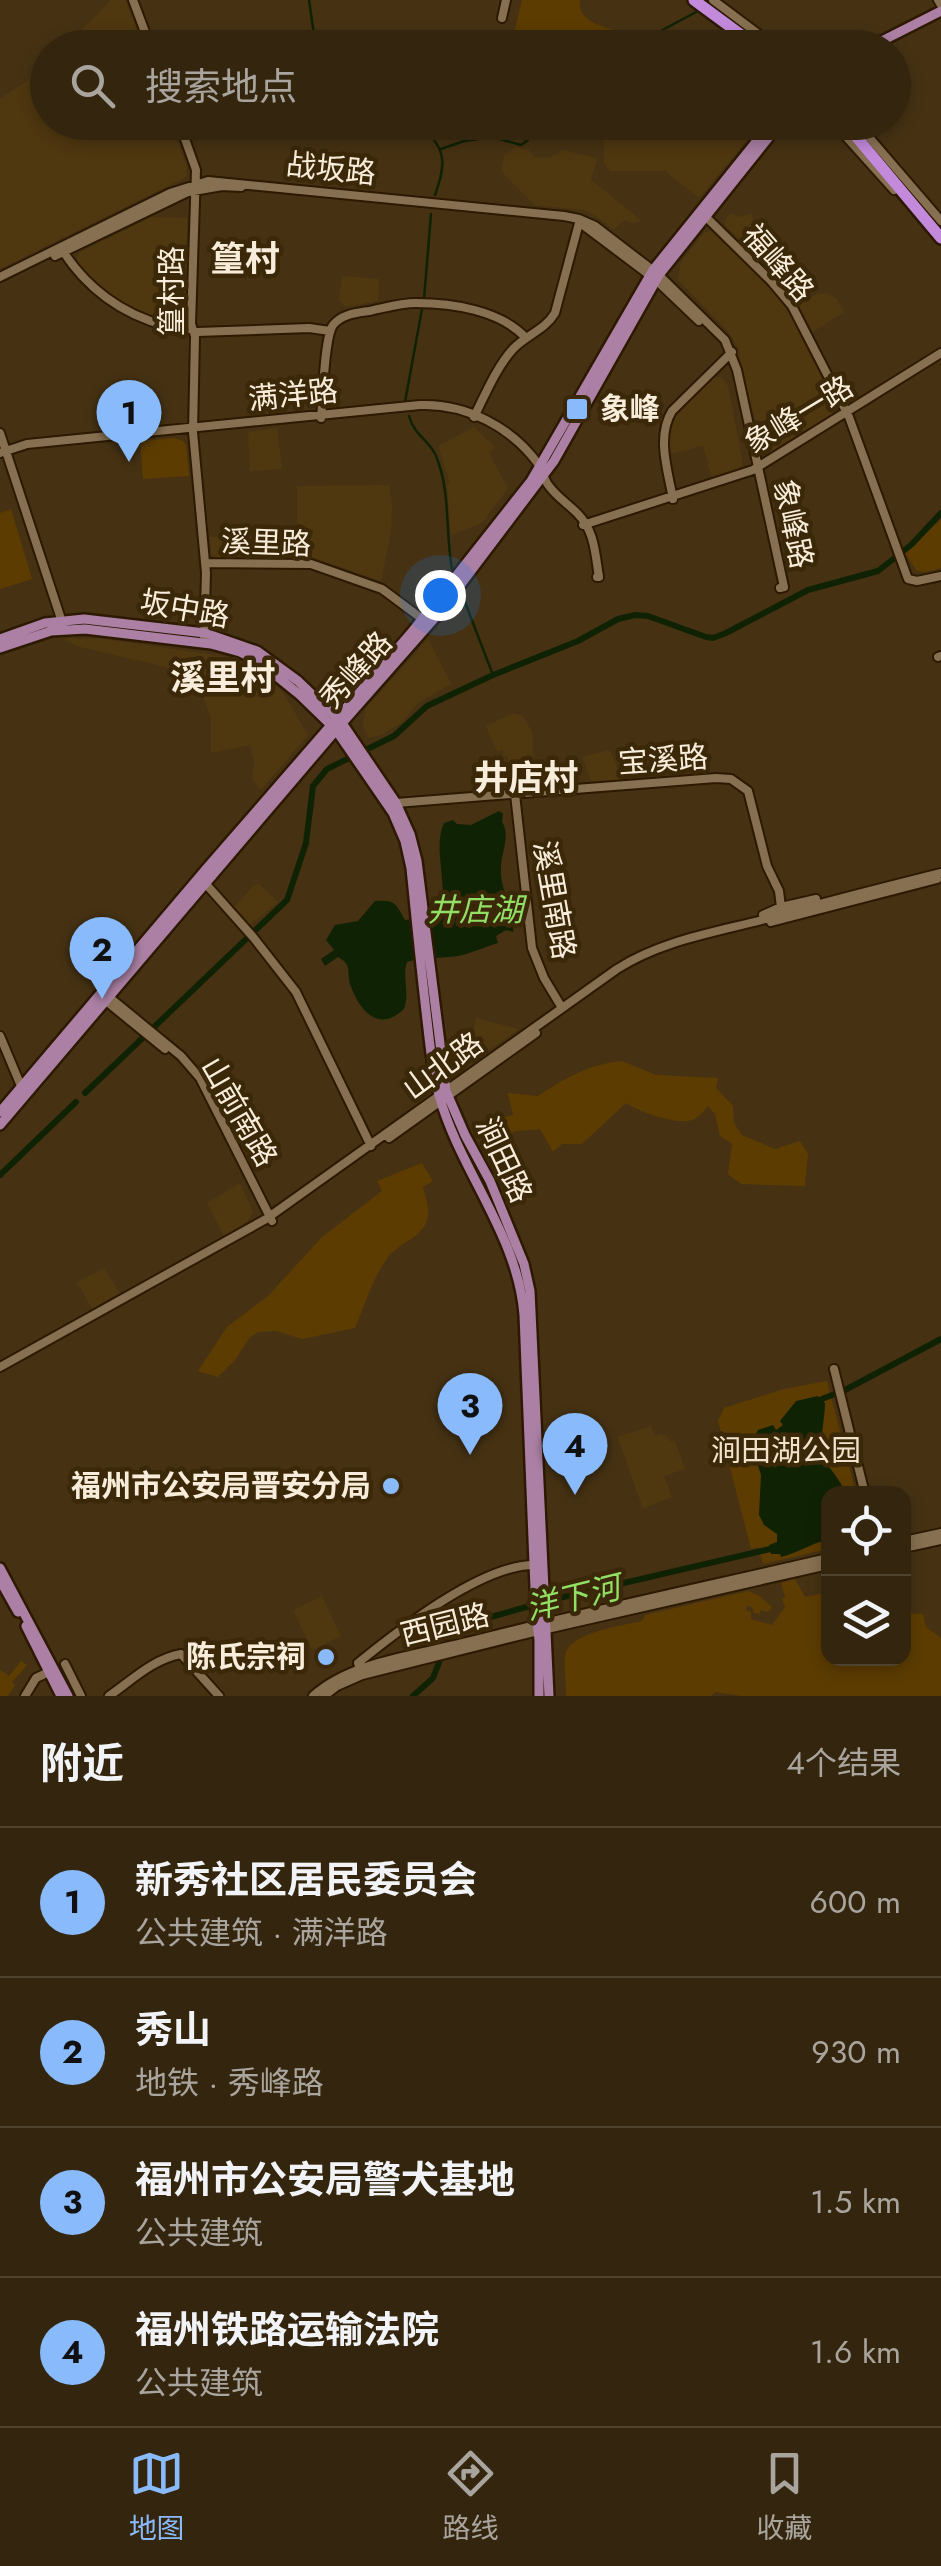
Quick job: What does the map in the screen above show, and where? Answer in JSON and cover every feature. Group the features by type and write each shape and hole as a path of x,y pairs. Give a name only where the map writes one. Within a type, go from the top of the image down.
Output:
{"highway":[{"path":"700,5 734,30"},
{"path":"700,5 739,30"},
{"path":"864,140 941,240"},
{"path":"866,140 941,225"}],"main road":[{"path":"133,0 144,30"},
{"path":"502,18 506,0"},
{"path":"686,0 700,5 728,30"},
{"path":"720,1 754,30"},
{"path":"900,30 940,8"},
{"path":"907,30 940,8"},
{"name":"篁村路","path":"185,140 196,170 193,430 205,564 205,638"},
{"path":"703,214 758,140"},
{"name":"秀峰路","path":"0,1112 426,622 541,473 655,275 766,140"},
{"path":"849,140 941,240"},
{"name":"战坂路","path":"0,280 196,186 230,181 572,217 595,226 655,275"},
{"name":"战坂路","path":"196,186 563,220 588,228 655,275"},
{"name":"福峰路","path":"703,214 789,300 848,415 908,579 914,582 941,574"},
{"path":"474,416 506,359 548,323 558,308 579,224"},
{"path":"62,250 90,286 116,304 166,326 186,326 200,332 314,328 330,331"},
{"name":"象峰路","path":"655,275 730,353 780,588 784,587 756,471"},
{"path":"321,417 330,331 350,314 415,303 454,306 514,327 526,338"},
{"path":"673,499 664,439 666,422 672,411 730,353"},
{"name":"象峰一路","path":"586,526 756,471 941,355"},
{"name":"满洋路","path":"2,450 321,417 448,410 474,416 512,438 541,473 547,488 586,526"},
{"path":"0,433 2,450 61,625"},
{"path":"586,526 594,539 599,577 597,577 586,526"},
{"name":"溪里路","path":"205,564 311,564 382,589 426,622"},
{"name":"坂中路","path":"0,648 61,625"},
{"name":"坂中路","path":"0,639 61,625 205,638 263,664 337,724"},
{"name":"秀峰路","path":"0,1125 337,724"},
{"name":"涧田路","path":"337,724 396,803 408,827 417,860 443,1097 487,1174 530,1288 539,1598"},
{"name":"涧田路","path":"358,754 387,802 406,846 443,1097 460,1150 504,1240 521,1289 534,1564 539,1598"},
{"name":"宝溪路","path":"396,803 731,779 748,791 768,870 780,891 781,907"},
{"name":"溪里南路","path":"515,794 533,952 562,1008"},
{"name":"山北路","path":"443,1097 616,969 641,955 840,898 941,876"},
{"name":"山北路","path":"0,1370 269,1220 608,980 648,956 941,876"},
{"path":"205,884 253,937 301,1001 372,1148"},
{"path":"712,932 781,907 829,896 840,898"},
{"name":"山前南路","path":"108,999 187,1062 203,1082 269,1220"},
{"path":"0,1036 22,1086"},
{"path":"832,1369 861,1486"},
{"path":"911,1543 941,1537"},
{"name":"西园路","path":"324,1696 360,1676 541,1622 821,1563"},
{"path":"360,1670 358,1663 430,1609 491,1575 534,1564"},
{"path":"0,1568 64,1696"},
{"path":"0,1580 64,1696"},
{"path":"539,1598 549,1696"},
{"path":"539,1696 541,1622"},
{"name":"西园路","path":"314,1696 333,1680 360,1670 444,1651"},
{"path":"108,1696 151,1665 182,1654 219,1696"},
{"path":"65,1664 80,1696"},
{"path":"26,1696 35,1679 49,1672"}],"shaded area":[{"path":"111,0 125,0 137,30 82,30"},
{"path":"30,79 30,140 177,140 187,167 186,177 0,269 0,99"},
{"path":"604,140 747,140 699,198 665,171 610,171 604,163"},
{"path":"515,147 529,150 534,157 549,158 563,150 597,158 591,180 642,221 624,220 614,230 584,210 535,205 501,171 504,156"},
{"path":"731,213 739,217 752,213 753,225 749,227 768,247 786,251 786,257 780,262 761,261 725,225"},
{"path":"151,217 187,218 188,314 179,322 139,312 110,296 89,279 76,261 79,253"},
{"path":"704,233 717,233 775,288 837,400 833,415 772,454 762,449 737,346 727,330 678,280 681,262"},
{"path":"787,272 791,276 815,278 814,287 796,294 782,281"},
{"path":"342,276 379,279 378,301 346,307 339,300"},
{"path":"826,293 837,299 844,312 813,332 797,303"},
{"path":"723,378 728,387 743,463 738,471 712,479 703,446 671,454 667,430 673,416 709,379"},
{"path":"474,427 495,447 489,453 508,488 482,523 451,535 447,485 450,483 438,446"},
{"path":"277,428 282,469 250,471 248,432"},
{"path":"389,485 391,532 381,581 311,557 220,559 211,554 210,537 297,534 297,486"},
{"path":"62,638 102,639 223,656 255,670 282,691 308,735 261,790 253,780 255,766 250,745 211,753 211,719 200,675 76,646"},
{"path":"428,639 451,684 418,703 401,723 369,738 363,726 365,709"},
{"path":"513,713 523,716 532,732 534,767 508,769 508,756 503,756 503,749 497,752 486,726"},
{"path":"610,750 622,781 593,785 582,757"},
{"path":"259,884 278,902 250,925 234,907"},
{"path":"476,1018 519,1029 483,1054 472,1039"},
{"path":"254,1116 262,1130 267,1128 269,1133 243,1146 234,1126"},
{"path":"240,1183 253,1212 248,1221 224,1236 207,1203"},
{"path":"104,1268 120,1293 92,1309 77,1282"},
{"path":"651,1426 655,1436 660,1434 675,1441 685,1469 664,1476 672,1497 643,1509 618,1437"},
{"path":"322,1596 341,1636 312,1650 293,1610"}],"green space":[{"path":"522,0 580,0 587,18 614,30 515,30"},
{"path":"174,438 186,445 189,476 143,479 140,441"},
{"path":"11,509 32,579 0,589 0,513"},
{"path":"941,519 941,568 917,571 905,553"},
{"path":"622,1061 656,1075 718,1078 716,1088 733,1106 734,1123 742,1135 775,1149 800,1141 808,1154 805,1186 741,1184 728,1174 732,1144 720,1136 715,1114 708,1106 696,1118 681,1121 626,1103 582,1144 562,1144 553,1152 540,1129 520,1131 512,1133 504,1151 494,1155 478,1124 513,1115 508,1093 538,1096 578,1073"},
{"path":"422,1163 433,1181 423,1187 428,1206 425,1225 383,1264 355,1328 302,1339 276,1331 259,1332 250,1337 218,1377 198,1371 227,1327 269,1295 322,1237 382,1191 377,1181"},
{"name":"涧田湖公园","path":"827,1381 854,1486 821,1486 821,1551 763,1564 758,1547 751,1549 718,1421 724,1408 784,1389"},
{"path":"795,1579 805,1597 821,1594 821,1666 911,1666 911,1613 923,1614 926,1627 941,1638 941,1696 741,1696 715,1692 711,1696 566,1696 565,1656 576,1641 642,1621 645,1615 748,1591 772,1607 768,1612 760,1610 760,1614 747,1606 751,1619 772,1625 785,1607 781,1583"},
{"path":"21,1661 27,1665 12,1682 15,1685 8,1696 0,1696 0,1670 9,1676"}],"water":[{"name":"井店湖","path":"499,811 506,833 501,876 513,932 506,930 496,936 498,943 463,955 407,962 404,1009 386,1019 371,1016 354,994 345,962 338,957 325,966 321,959 334,950 326,940 335,925 358,921 375,901 394,904 405,920 437,916 443,894 440,846 444,823 453,820 471,825"},
{"path":"818,1396 825,1403 823,1452 842,1486 821,1486 821,1542 781,1557 771,1554 769,1545 777,1542 777,1534 764,1525 759,1515 761,1475 751,1443 758,1430 773,1425 776,1430 783,1425 780,1421 796,1401"}],"waterway":[{"path":"309,0 313,30"},
{"path":"663,30 698,11"},
{"path":"434,140 442,163 435,195"},
{"path":"441,149 471,140"},
{"path":"504,140 521,145 528,140"},
{"path":"424,299 431,214"},
{"path":"405,402 422,309"},
{"path":"409,416 433,450 441,470 452,569"},
{"path":"85,1093 287,900 306,843 313,786 327,769 394,736 427,706 578,641 618,619 648,616 713,638 808,590 878,571 911,545 941,513"},
{"path":"463,597 493,675"},
{"path":"0,1175 76,1102"},
{"name":"洋下河","path":"822,1399 941,1339"},
{"name":"洋下河","path":"413,1696 433,1678 450,1634 459,1626 555,1599 770,1549"}],"place":[{"name":"象峰","path":"577,409"},
{"name":"新秀社区居民委员会","path":"129,462"},
{"name":"秀山","path":"102,999"},
{"name":"福州市公安局警犬基地","path":"470,1455"},
{"name":"福州市公安局晋安分局","path":"391,1486"},
{"name":"福州铁路运输法院","path":"575,1495"},
{"name":"陈氏宗祠","path":"326,1657"}],"district":[{"name":"篁村","path":"245,259"},
{"name":"溪里村","path":"223,678"},
{"name":"井店村","path":"526,778"}]}
